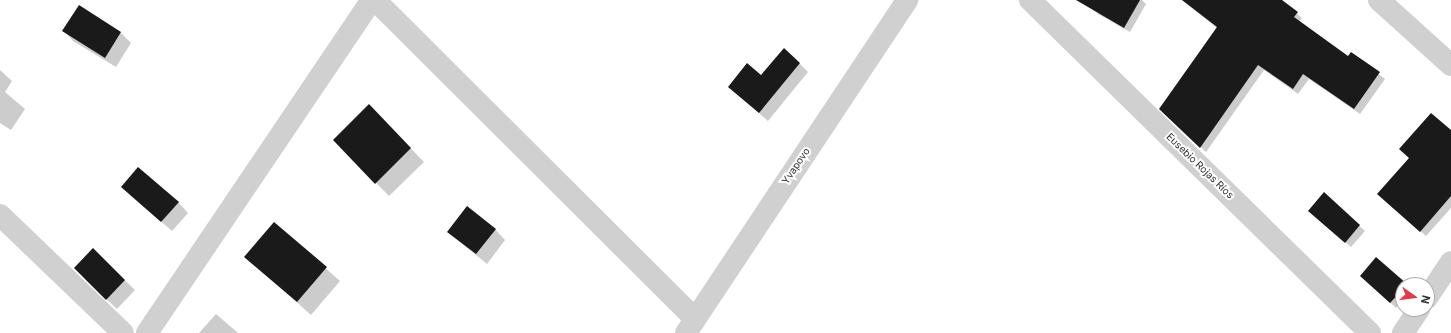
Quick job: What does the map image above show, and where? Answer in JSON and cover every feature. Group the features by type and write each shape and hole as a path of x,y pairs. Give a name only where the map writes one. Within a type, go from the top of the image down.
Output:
{"street":[{"path":"147,333 372,0"},
{"path":"376,0 690,326"},
{"name":"Yvapovo","path":"690,326 907,0"},
{"name":"Eusebio Rojas Ríos","path":"1030,0 1370,333"},
{"path":"1379,0 1451,66"},
{"path":"0,215 123,333"},
{"path":"1435,286 1451,262"},
{"path":"1403,333 1414,317"}],"building":[{"path":"1076,0 1140,0 1124,28"},
{"path":"1182,0 1282,0 1298,12 1294,17 1348,56 1351,52 1380,72 1354,109 1303,74 1293,89 1258,65 1200,148 1159,109 1217,27"},
{"path":"79,5 121,32 105,58 62,31"},
{"path":"784,48 800,63 759,113 728,87 747,63 761,75"},
{"path":"369,104 411,148 375,184 333,140"},
{"path":"1431,113 1451,130 1451,196 1420,232 1377,194 1409,158 1399,149"},
{"path":"138,167 179,202 161,222 121,187"},
{"path":"1324,192 1360,225 1345,243 1308,211"},
{"path":"467,206 496,229 476,254 447,232"},
{"path":"274,222 327,267 297,302 244,257"},
{"path":"93,248 125,280 106,300 74,268"},
{"path":"1376,257 1399,277 1395,277 1395,298 1390,303 1360,276"}]}
